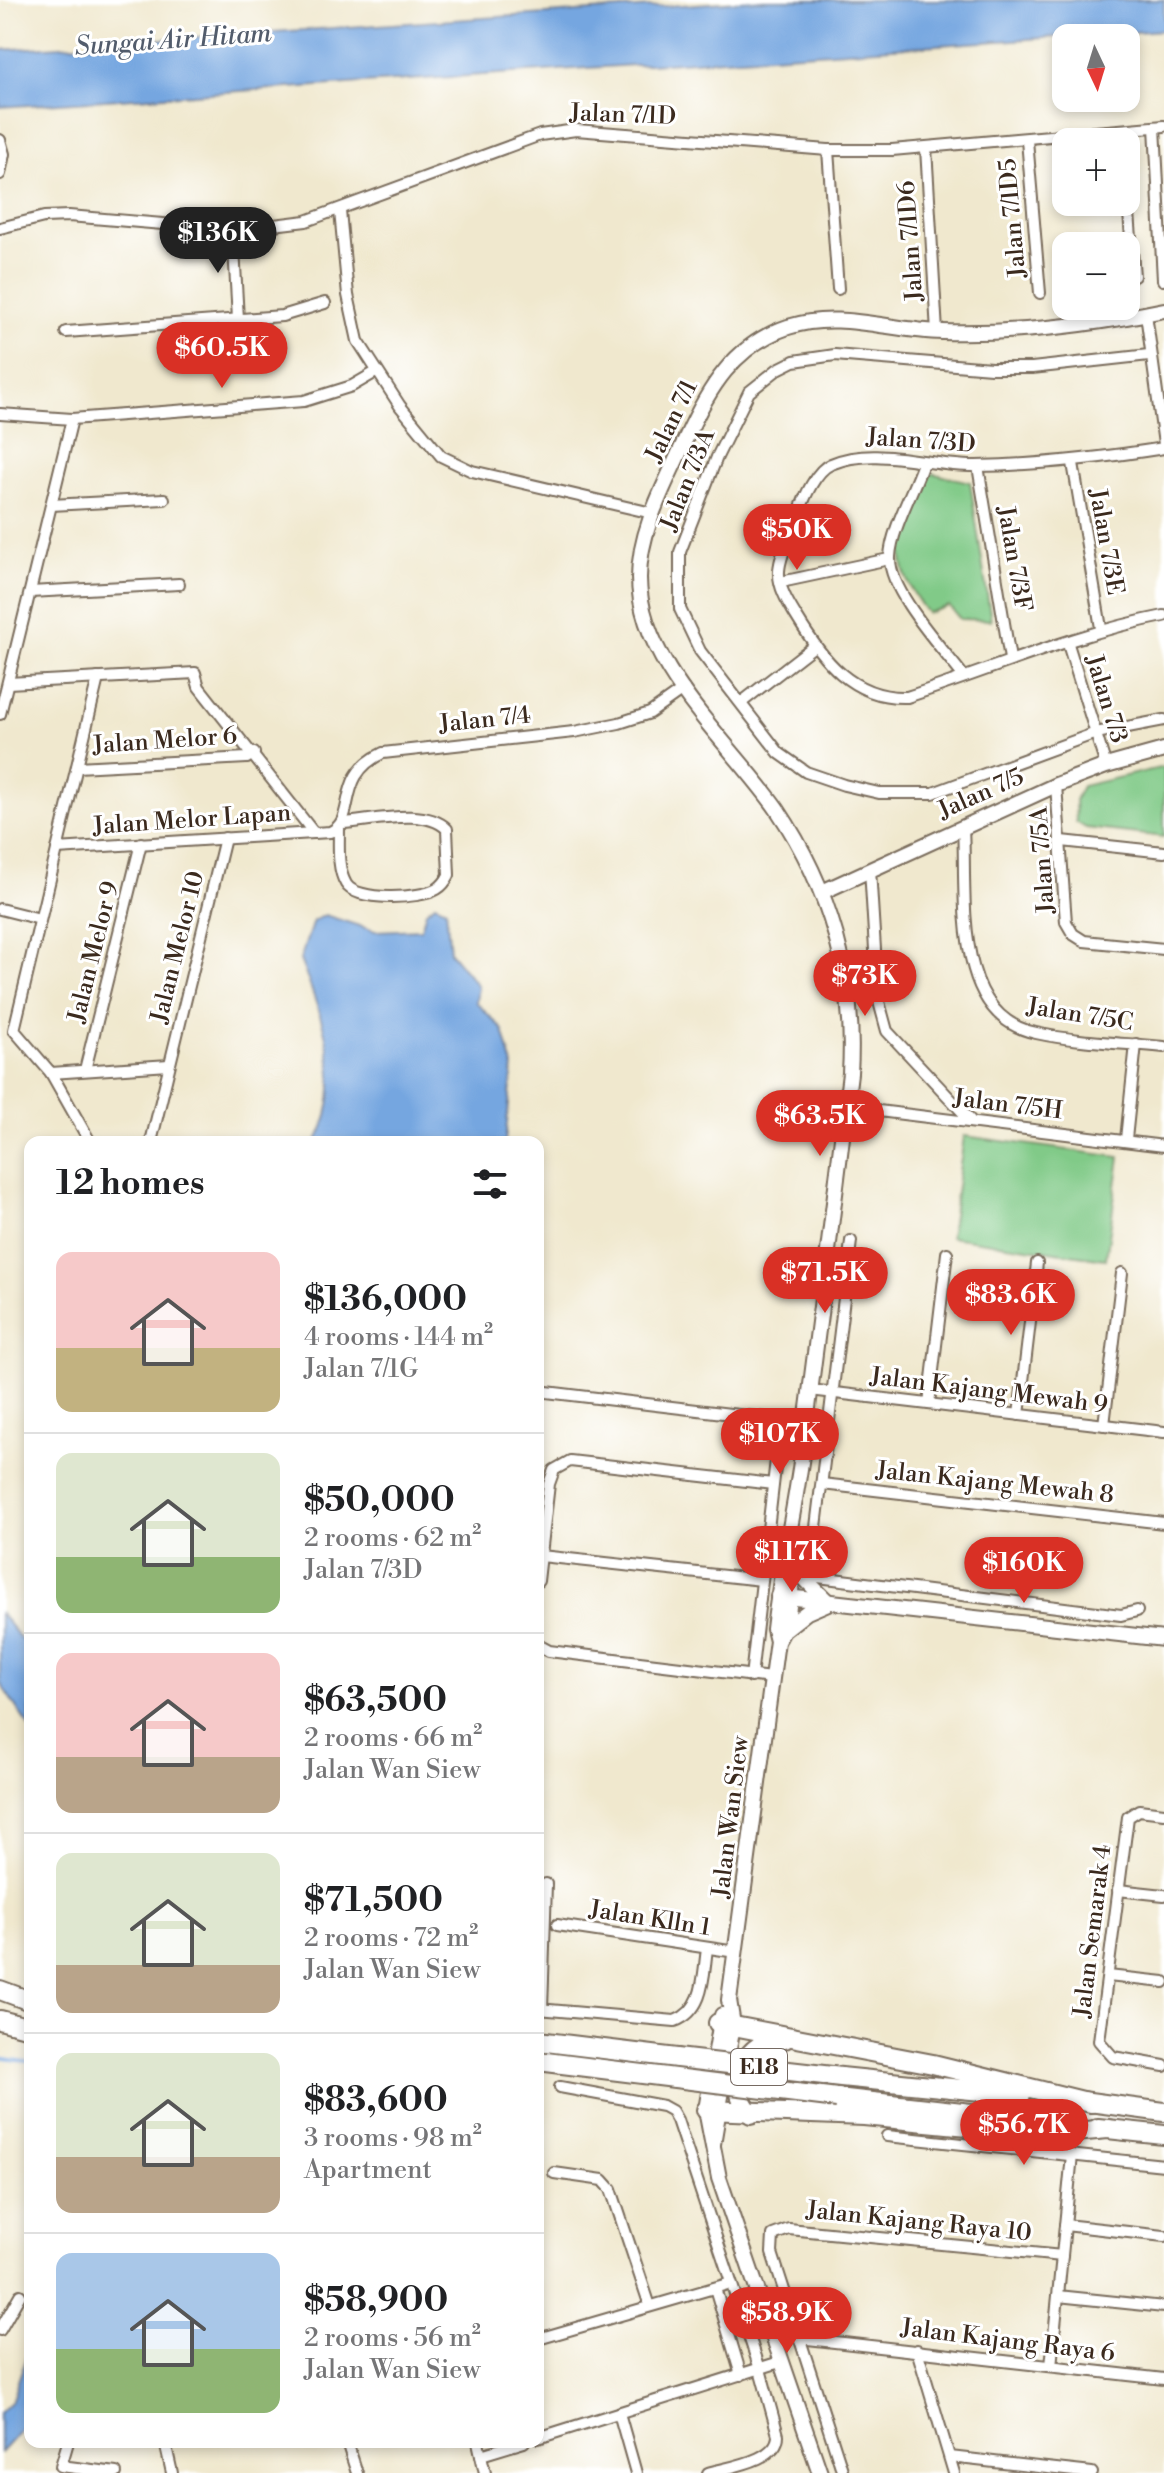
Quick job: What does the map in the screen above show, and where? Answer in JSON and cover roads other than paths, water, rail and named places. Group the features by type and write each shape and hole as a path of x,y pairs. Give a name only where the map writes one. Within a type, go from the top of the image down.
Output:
{"highway":[{"path":"0,1990 24,1999"},
{"path":"0,2018 24,2026"},
{"path":"726,2024 820,2040 1091,2103"},
{"path":"751,2114 739,2098 738,2083 744,2061 754,2048 779,2038 820,2040"},
{"name":"E18","path":"544,2042 1164,2112"},
{"name":"E18","path":"544,2062 1164,2135"},
{"path":"713,2111 864,2116 1052,2134 1108,2129"}],"street":[{"name":"Jalan 7/1D","path":"1140,128 1160,126"},
{"path":"1160,126 1163,280"},
{"name":"Jalan 7/1D","path":"0,228 44,217 69,216 233,230 306,221 540,135 564,132 655,135 828,150 926,148 1052,137"},
{"path":"0,140 4,154 0,174"},
{"name":"Jalan 7/1D5","path":"1027,140 1040,293"},
{"name":"Jalan 7/1D6","path":"926,148 937,332"},
{"path":"828,150 838,289"},
{"path":"340,211 348,295 358,341 376,372 441,456 472,471 652,513"},
{"path":"233,230 238,319"},
{"path":"66,332 282,316 325,303"},
{"name":"Jalan 7/1","path":"822,892 803,852 776,809 684,689 654,643 641,601 641,553 652,513 718,376 762,338 811,321 841,320 937,332 1053,328 1164,310"},
{"path":"1146,314 1149,355 1164,446"},
{"name":"Jalan 7/3A","path":"1149,355 1032,368 991,368 835,355 794,361 749,392 717,457 680,552 680,609 700,651 779,753 806,772 879,793 933,793 1096,733 1164,720"},
{"path":"0,414 72,419 304,401 352,386 376,372"},
{"path":"0,714 72,419"},
{"name":"Jalan 7/3D","path":"781,582 779,570 804,497 827,465 851,456 978,466 1073,463 1164,446"},
{"path":"923,463 889,559 903,594 964,677"},
{"name":"Jalan 7/3E","path":"1073,463 1101,628"},
{"name":"Jalan 7/3F","path":"978,466 1010,659"},
{"path":"51,505 164,499"},
{"path":"889,559 781,582 784,596 814,646 849,682 893,697 907,697 1010,659 1068,644 1101,628 1164,616"},
{"path":"30,592 179,584"},
{"name":"Jalan 7/3","path":"1068,644 1106,766"},
{"path":"742,702 814,646"},
{"path":"8,683 195,673 199,687 314,833"},
{"path":"87,1136 51,1073 14,1030 98,678"},
{"name":"Jalan 7/4","path":"337,828 355,773 367,761 383,753 574,732 619,723 650,713 684,689"},
{"name":"Jalan 7/5","path":"822,892 1056,785 1106,766 1164,750"},
{"name":"Jalan Melor 6","path":"77,767 247,758 254,753"},
{"name":"Jalan 7/5A","path":"1056,785 1066,922 1073,934 1084,941 1164,949"},
{"name":"Jalan Melor Lapan","path":"57,849 314,833 337,828 425,817 438,820 447,829 449,875 435,891 422,894 359,895 348,888 342,876 337,828"},
{"name":"Jalan 7/5C","path":"963,827 972,967 981,994 988,1003 1008,1023 1034,1033 1164,1047"},
{"name":"Jalan Melor 10","path":"152,1136 225,838"},
{"path":"1062,841 1164,852"},
{"name":"Jalan Melor 9","path":"85,1070 141,843"},
{"path":"870,869 878,998 887,1031 970,1120"},
{"name":"Jalan Wan Siew","path":"820,2473 719,2178 713,2144 713,2111 771,1678 781,1635 784,1549 790,1535 806,1423 846,1107 852,1010 844,961 822,892"},
{"path":"0,909 40,919"},
{"path":"1126,1139 1136,1044"},
{"path":"51,1073 169,1065"},
{"name":"Jalan 7/5H","path":"846,1107 1164,1146"},
{"path":"851,1241 810,1576 1121,1615 1137,1611"},
{"path":"929,1404 947,1253"},
{"path":"1019,1415 1037,1263"},
{"path":"1104,1425 1122,1273"},
{"name":"Jalan Kajang Mewah 9","path":"810,1390 1164,1432"},
{"path":"544,1392 806,1423"},
{"path":"751,1677 777,1451"},
{"path":"544,1529 549,1484 554,1470 570,1461 773,1484"},
{"name":"Jalan Kajang Mewah 8","path":"822,1484 1164,1523"},
{"name":"Jalan Wan Siew","path":"783,1597 793,1559 790,1535"},
{"path":"544,1556 762,1580"},
{"path":"793,1559 803,1577 828,1602"},
{"path":"783,1597 1164,1639"},
{"path":"781,1635 807,1612 828,1602"},
{"path":"544,1648 771,1678"},
{"name":"Jalan Semarak 4","path":"1164,1813 1139,1810 1128,1817 1099,2041 1113,2057 1164,2066"},
{"path":"544,1926 546,1884"},
{"path":"1118,1890 1164,1895"},
{"name":"Jalan Klln 1","path":"557,1925 736,1952"},
{"path":"544,2009 675,2021 687,2015 699,1999 707,1949"},
{"path":"1108,1976 1164,1982"},
{"path":"560,2087 663,2106 672,2111 677,2120 760,2369 778,2435 778,2443 771,2453 708,2473"},
{"path":"887,2136 1164,2165"},
{"path":"1051,2366 1072,2155"},
{"path":"554,2173 603,2180 611,2189 650,2306"},
{"path":"1065,2225 1164,2236"},
{"name":"Jalan Kajang Raya 10","path":"799,2338 772,2253 773,2235 789,2229 1062,2256"},
{"path":"544,2337 731,2283"},
{"path":"715,2288 741,2375"},
{"path":"0,2330 20,2295"},
{"path":"1058,2296 1164,2307"},
{"path":"799,2338 843,2473"},
{"name":"Jalan Kajang Raya 6","path":"799,2338 1164,2379"},
{"path":"917,2350 954,2473"},
{"path":"544,2436 783,2361"},
{"path":"619,2413 636,2473"},
{"path":"66,2448 59,2469 116,2473"},
{"path":"166,2448 172,2473"},
{"path":"349,2448 357,2473"},
{"path":"479,2448 485,2473"},
{"path":"481,2455 504,2448"},
{"path":"950,2457 1092,2473"}],"water":[{"name":"Sungai Air Hitam","path":"757,0 1164,0 1164,30 1140,32 1140,24 1052,24 1052,37 0,107 0,50"},
{"path":"435,904 446,909 450,952 478,986 476,1002 503,1030 513,1066 506,1136 318,1136 330,1098 331,1075 324,1027 300,960 313,921 325,915 375,931 421,929 426,911"},
{"path":"0,1613 24,1643 24,1719 0,1683"},
{"path":"24,2364 24,2427 0,2453 0,2413 11,2402"}],"waterway":[{"path":"0,2058 24,2061"}]}
